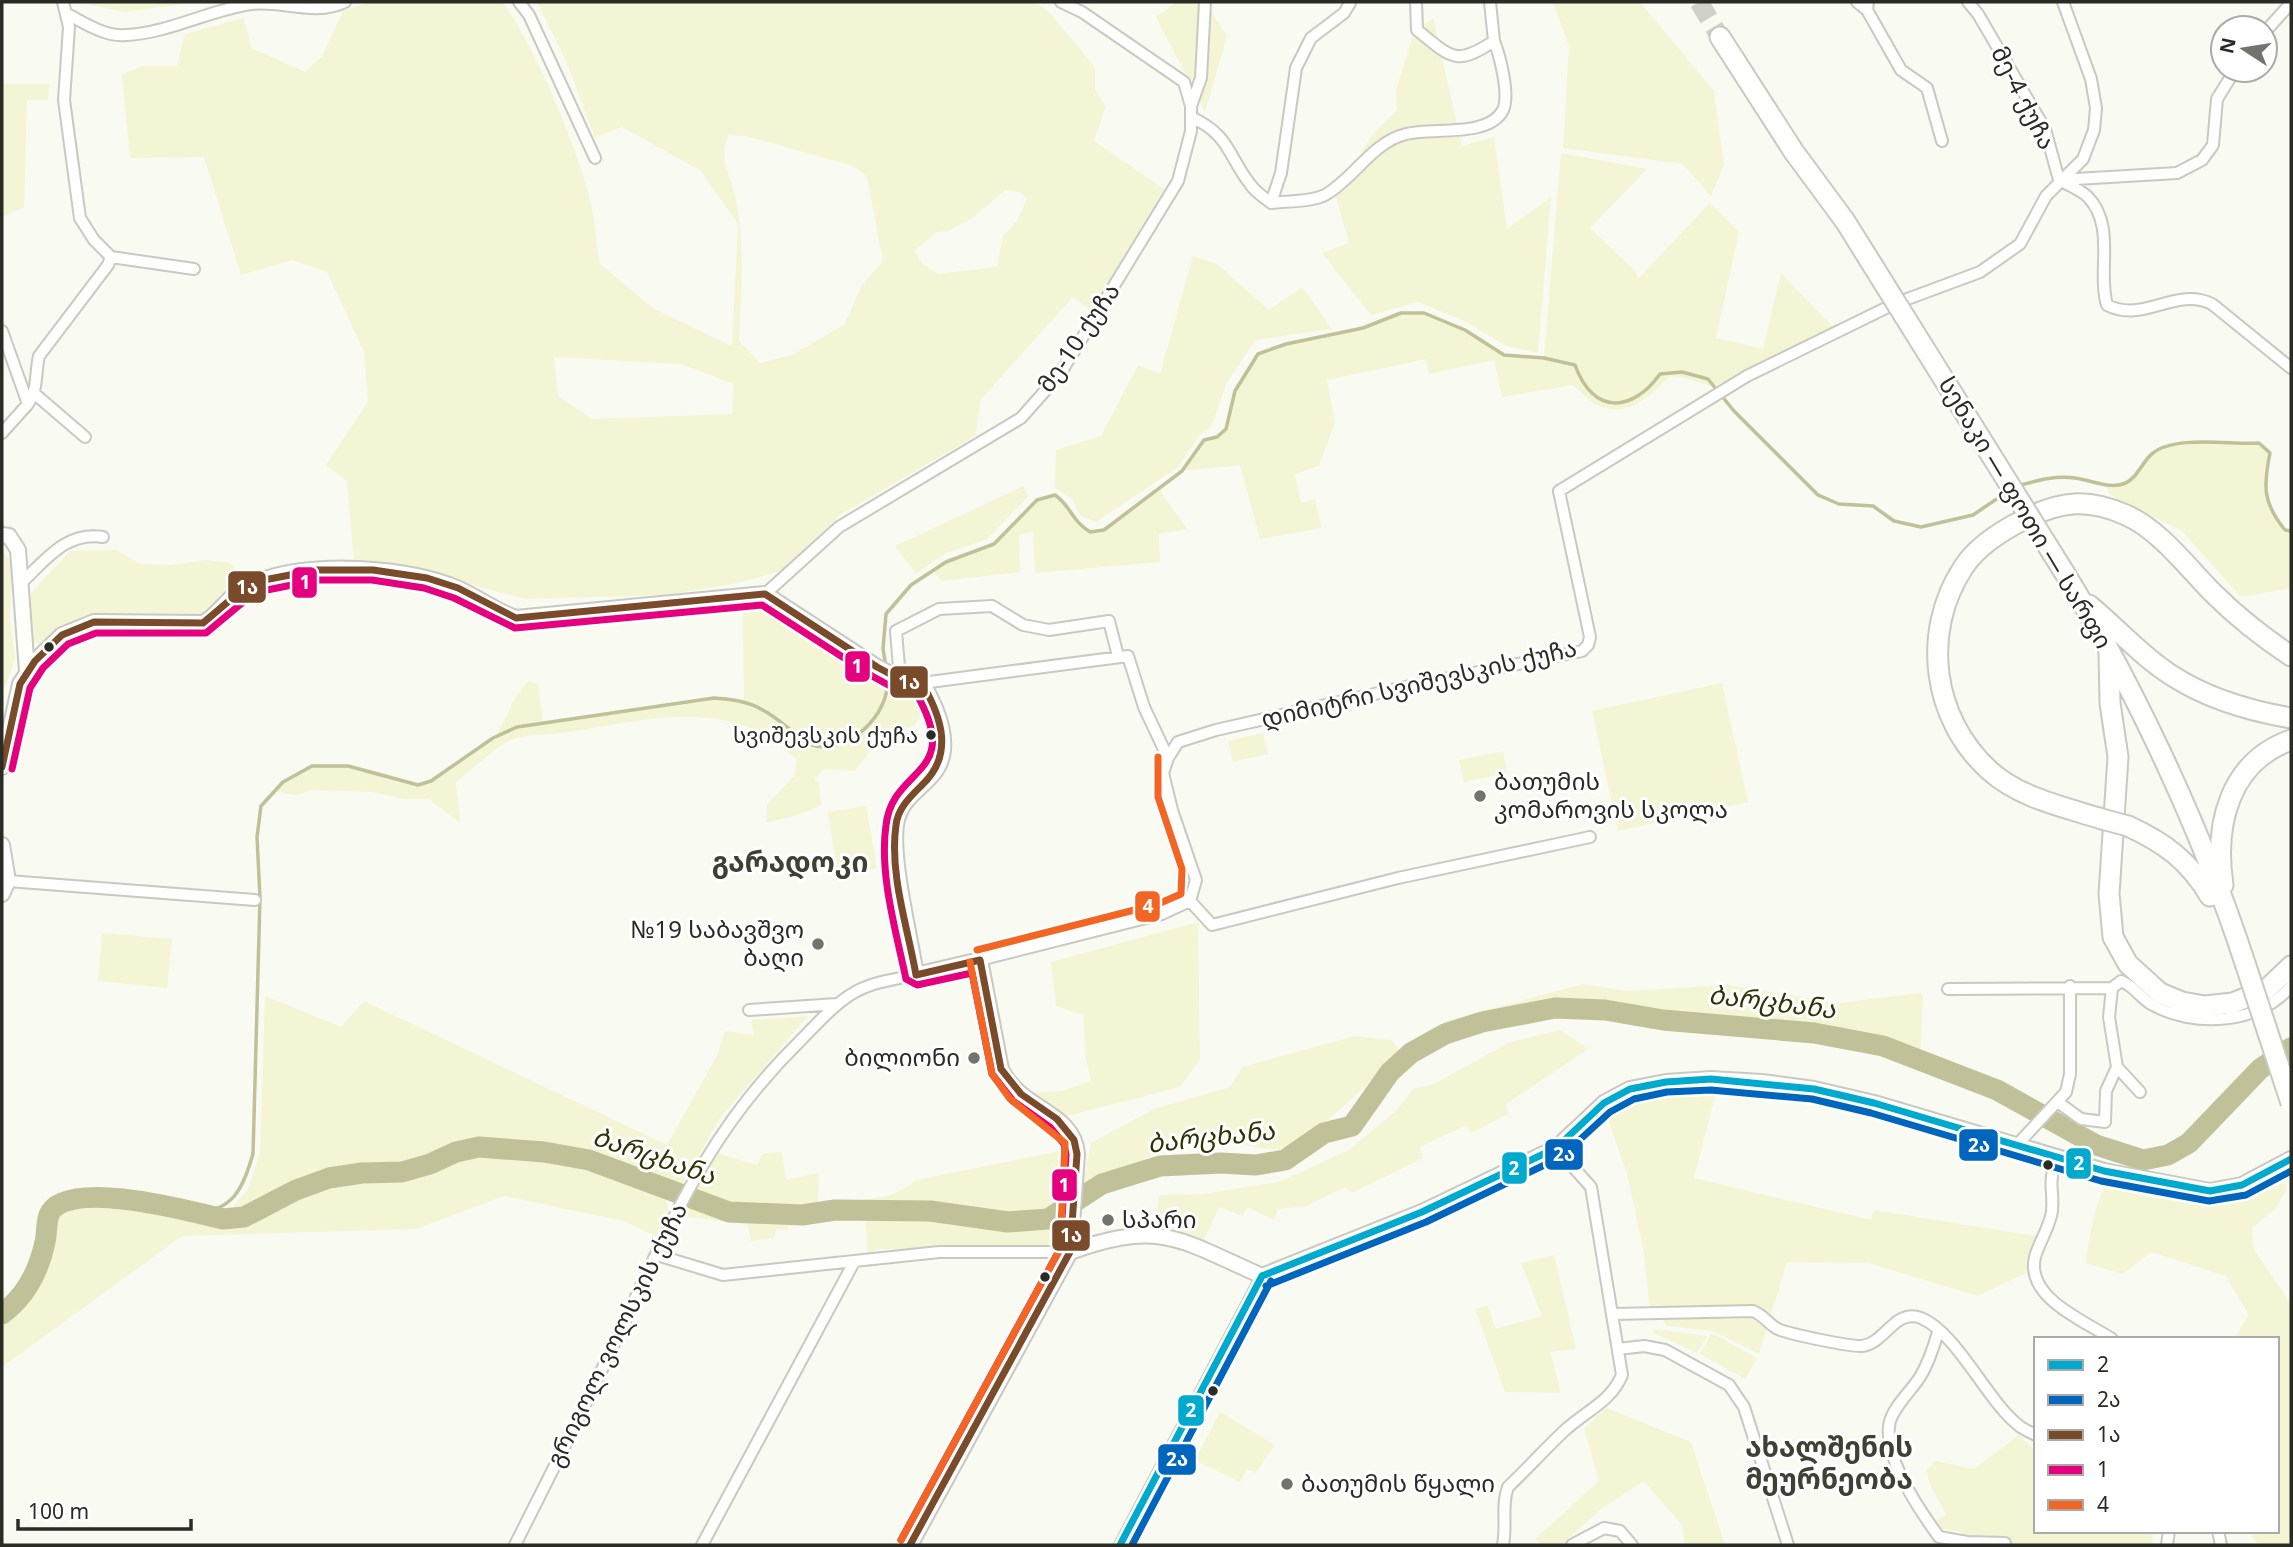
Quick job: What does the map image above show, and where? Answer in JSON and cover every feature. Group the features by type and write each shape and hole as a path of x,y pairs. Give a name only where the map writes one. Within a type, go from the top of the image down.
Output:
{"highway":[{"name":"სენაკი — ფოთი — სარფი","path":"1720,37 1794,152 1845,220 2082,600 2161,755 2228,913 2291,1103"},
{"path":"2238,941 2191,867 2173,850 2128,826 2039,800 1990,771 1956,729 1938,682 1937,642 1946,597 1964,566 1993,538 2048,508 2072,502 2127,515 2175,554 2238,615 2291,656"},
{"path":"2082,600 2168,673 2199,691 2242,706 2291,718"},
{"path":"2109,653 2110,703 2118,757 2109,894 2113,937 2128,964 2160,993 2182,1002 2205,1006 2233,1003 2267,989 2291,966"},
{"path":"2228,913 2220,864 2221,822 2235,783 2252,764 2278,744 2291,740"}],"street":[{"path":"63,2 67,14 64,100 80,218 94,240 111,257 194,268"},
{"path":"67,14 101,31 125,36 253,4 333,8 345,2"},
{"path":"519,2 529,15 595,158"},
{"path":"1062,2 1082,12 1184,82 1191,111 1231,149 1250,185 1271,203 1324,195 1381,145 1407,134 1478,128 1494,119 1503,110 1505,101 1501,60 1494,41 1490,2"},
{"name":"მე-10 ქუჩა","path":"765,594 839,527 1021,418 1060,374 1178,181 1191,131 1191,111 1201,78 1205,2"},
{"path":"1416,2 1417,30 1447,54 1471,56 1494,41"},
{"path":"1857,2 1867,6 1901,70 1927,88 1942,141"},
{"name":"მე-4 ქუჩა","path":"1968,2 1978,14 2045,129 2059,180 2086,195 2098,216 2106,246 2102,288 2108,305 2118,310 2135,311 2191,297 2202,299 2291,368"},
{"name":"დიმიტრი სვიშევსკის ქუჩა","path":"1168,758 1178,742 1216,730 1582,651 1588,645 1590,637 1559,491 1730,386 1894,304 1980,272 2020,244 2046,196 2059,180 2083,159 2094,130 2096,108 2091,79 2063,2"},
{"path":"1271,203 1281,173 1296,68 1311,38 1344,13 1350,3"},
{"path":"2279,17 2291,4"},
{"path":"2059,180 2177,173 2202,160 2213,145 2217,99 2226,84"},
{"path":"2,433 35,394 34,374 38,356 108,265 111,257"},
{"path":"2,331 28,404"},
{"path":"35,394 85,437"},
{"path":"21,583 70,539 87,534 103,537"},
{"path":"2,536 9,536 18,550 27,671"},
{"path":"2,767 15,700 27,671 62,635 79,626 104,621 203,623 212,618 224,602 244,588 307,570 332,568 399,574 448,584 497,612 516,618 765,594 877,667 896,677 922,683 1128,656 1144,707 1168,758 1163,774 1196,880 1190,901 1162,914 916,975 896,846 896,825 902,805 935,772 942,748 938,713 922,683"},
{"path":"896,677 896,631 939,609 992,606 1023,625 1049,630 1109,621 1118,656"},
{"path":"1190,901 1212,925 1398,878 1590,837"},
{"path":"2,845 5,888 255,900"},
{"path":"910,1545 1070,1252 1076,1139 1065,1124 1027,1102 1012,1088 1002,1069 980,960"},
{"name":"გრიგოლ ვოლსკის ქუჩა","path":"515,1545 657,1255 672,1216 691,1181 750,1094 838,1004 869,985 916,975"},
{"path":"1948,989 2070,986 2112,988 2121,981 2134,986 2150,1003 2202,1020 2241,1016 2278,1000 2289,989"},
{"path":"2016,1146 2057,1105 2066,1092 2070,1074 2070,986"},
{"path":"2112,988 2109,1017 2117,1067 2140,1092"},
{"path":"2289,989 2291,1003"},
{"path":"749,1010 838,1004"},
{"path":"2057,1105 2081,1119 2105,1122 2106,1091 2117,1067"},
{"path":"1120,1545 1262,1276 1422,1212 1556,1148 1604,1103 1630,1089 1711,1079 1814,1089 1874,1103 2057,1158 2166,1185 2210,1191 2242,1185 2291,1159"},
{"path":"1503,1545 1506,1517 1503,1499 1508,1487 1562,1433 1616,1388 1622,1375 1591,1188 1556,1148"},
{"path":"2057,1158 2049,1180 2052,1212 2034,1260 2037,1280 2049,1298 2109,1337"},
{"path":"657,1255 723,1275 853,1264 939,1252 1070,1252 1138,1233 1171,1236 1262,1276"},
{"path":"702,1545 853,1264"},
{"path":"1613,1314 1753,1311 1762,1314 1777,1329 1861,1346 1877,1340 1900,1318 1909,1315 1923,1319 1938,1332 2017,1424 2034,1434"},
{"path":"1938,1332 1921,1375 1890,1420 1888,1441 1905,1482 1939,1537 1967,1542 2005,1543"},
{"path":"1618,1349 1644,1346 1665,1350 1729,1385 1744,1407 1788,1545"},
{"path":"1572,1545 1604,1528 1620,1531 1632,1545"}],"green space":[{"path":"77,2 196,2 125,12"},
{"path":"369,2 502,2 540,68 573,147 591,203 600,264 654,309 732,346 738,224 701,171 622,127 595,138 566,61 537,2 1033,2 1048,11 1095,67 1095,90 1106,106 1094,141 1164,189 1091,311 1073,297 981,399 975,436 840,515 781,571 738,583 665,595 525,599 406,567 354,560 347,481 326,465 368,402 364,352 327,272 292,260 241,275 204,157 130,158 122,74 144,66 177,66 185,34 244,18 251,48 305,72 322,56 343,11","holes":["728,135 746,136 853,166 867,177 883,261 862,285 844,325 792,355 760,363 739,341 741,232 735,196 726,166 725,144","1005,190 1020,192 1027,199 1017,221 1003,236 997,267 938,274 924,265 914,251 937,232 949,231 972,218","554,357 681,364 734,384 732,414 592,419 558,396"]},
{"path":"1177,2 1205,2 1227,36 1205,112 1156,17"},
{"path":"1553,2 1640,2 1714,91 1724,165 1711,196 1683,164 1563,148 1569,46"},
{"path":"1433,18 1462,146 1494,137 1507,229 1551,197 1538,353 1507,346 1464,321 1418,302 1371,315 1322,253 1349,243 1336,196 1372,135 1397,110 1396,90 1414,33"},
{"path":"2,84 49,84 48,100 27,100 24,207 2,217"},
{"path":"1561,153 1647,169 1590,228 1636,272 1638,279 1710,203 1739,232 1716,338 1763,349 1781,273 1833,327 1713,387 1670,376 1638,403 1620,409 1599,406 1573,385 1502,397 1494,360 1429,374 1426,359 1327,380 1335,423 1319,466 1295,474 1301,503 1315,499 1321,528 1260,539 1240,465 1182,471 1204,440 1217,437 1226,429 1235,391 1258,354 1286,344 1363,328 1401,313 1424,313 1465,330 1504,355 1544,358"},
{"path":"1193,256 1217,264 1269,310 1302,287 1332,329 1255,340 1226,384 1211,428 1201,433 1178,467 1096,522 1079,515 1073,500 1055,488 1056,450 1101,436 1138,365 1160,374"},
{"path":"2207,442 2259,443 2270,453 2266,476 2267,494 2272,511 2285,530 2291,531 2291,588 2241,597 2182,531 2110,495 2106,485 2117,484 2130,478 2146,458 2158,449"},
{"path":"1024,486 1028,497 986,540 946,553 916,574 895,546"},
{"path":"1158,488 1187,529 1159,534 1160,562 1035,573 1033,532 1019,535 1020,572 941,581 933,570 988,548 1036,503 1055,495 1090,532 1104,530"},
{"path":"117,550 140,564 172,565 207,560 230,563 245,578 220,595 200,618 87,617 74,621 42,644 32,642 27,632 26,599 70,551"},
{"path":"2,552 12,563 10,620 15,659 5,687 2,684"},
{"path":"769,603 906,685 922,700 923,711 915,725 878,740 855,771 824,769 814,779 819,783 821,805 795,816 766,823 767,805 794,776 797,760 772,740 746,726 718,719 689,717 660,718 511,740 456,782 460,823 429,799 404,799 373,792 313,790 296,795 274,791 300,772 331,766 362,768 416,784 429,782 492,739 517,695 529,681 538,684 543,721 714,698 744,700 743,604"},
{"path":"1722,683 1748,802 1618,831 1592,711"},
{"path":"1263,733 1268,754 1233,762 1228,741"},
{"path":"1503,751 1507,773 1464,782 1459,760"},
{"path":"866,806 877,868 838,875 828,812"},
{"path":"1198,922 1200,1059 1180,1087 1063,1117 1031,1093 1062,1091 1091,1081 1086,1059 1083,1015 1056,1006 1051,962"},
{"path":"102,933 172,939 167,988 98,981"},
{"path":"1583,984 1626,991 1728,985 1838,1003 1919,993 1923,996 1920,1057 1889,1044 1815,1027 1555,1001 1441,1032 1443,1022"},
{"path":"265,996 341,1027 364,1001 667,1145 717,1056 725,1031 754,1035 751,1020 808,1016 720,1118 683,1183 663,1188 669,1213 659,1238 624,1221 504,1196 416,1229 182,1236 2,1367 2,1314 18,1299 35,1273 46,1239 49,1215 59,1204 78,1198 102,1197 157,1204 223,1219 248,1189 260,1152"},
{"path":"1560,1030 1588,1049 1506,1104 1508,1114 1471,1133 1465,1126 1420,1147 1423,1158 1352,1193 1345,1187 1306,1206 1278,1209 1274,1220 1247,1207 1243,1216 1219,1207 1202,1244 1156,1227 1159,1195 1204,1194 1279,1182 1349,1150 1397,1110 1413,1089 1434,1084 1510,1042"},
{"path":"1355,1036 1392,1040 1402,1055 1301,1143 1275,1150 1205,1139 1171,1145 1081,1193 1091,1143 1154,1109 1230,1087 1242,1067"},
{"path":"1716,1092 1694,1178 1871,1220 1874,1210 2036,1236 2026,1273 1978,1296 1868,1263 1787,1262 1759,1354 1713,1331 1667,1326 1649,1303 1644,1253 1627,1173 1605,1111 1660,1097"},
{"path":"1070,1149 1060,1250 876,1249 868,1258 864,1199 892,1194 916,1180"},
{"path":"782,1152 786,1180 819,1173 817,1213 789,1215 788,1230 776,1229 774,1238 751,1241 748,1225 684,1216 692,1194 716,1153 757,1165 763,1153"},
{"path":"2281,1178 2287,1189 2276,1208 2252,1228 2254,1250 2291,1304 2291,1545 2258,1545 2249,1533 2279,1533 2279,1337 2235,1337 2249,1315 2226,1276 2151,1252 2123,1274 2085,1263 2095,1211 2104,1188 2161,1199 2237,1200"},
{"path":"1554,1255 1576,1349 1550,1352 1561,1393 1505,1392 1475,1309 1487,1305 1496,1329 1542,1316 1521,1263"},
{"path":"1654,1329 1707,1336 1697,1353 1653,1333"},
{"path":"1712,1333 1757,1358 1745,1379 1700,1354"},
{"path":"1607,1408 1691,1442 1725,1545 1685,1545 1682,1525 1644,1481 1601,1509 1561,1545 1544,1545 1535,1539 1599,1481 1584,1428"},
{"path":"1220,1412 1275,1445 1256,1473 1247,1469 1240,1482 1195,1460"},
{"path":"2019,1435 2034,1450 2034,1533 2153,1533 2152,1545 1972,1545 1961,1532 1928,1526 1946,1515 1929,1482 1927,1470 1935,1461 1974,1469"}],"waterway":[{"path":"886,666 883,649 886,614 911,585 946,562 994,544 1037,500 1055,495 1090,532 1104,530 1182,471 1204,440 1217,437 1226,429 1235,391 1258,354 1286,344 1363,328 1401,313 1424,313 1465,330 1504,355 1544,358 1575,365 1592,393 1602,400 1614,403 1637,396 1660,374 1682,372 1708,379 1734,411 1818,495 1839,504 1873,506 1894,521 1921,527 1973,515 2007,492"},
{"path":"2017,486 2060,477 2105,485 2123,484 2132,478 2149,456 2163,447 2189,442 2259,443 2270,453 2266,476 2269,503 2285,530 2291,531"},
{"path":"193,1211 207,1211 227,1203 240,1187 253,1154 260,898 257,837 261,806 283,782 312,766 348,766 418,785 431,781 493,738 517,727 714,698 736,700 761,709 809,744 823,747 838,745 864,730 874,718 887,691 887,677"},
{"name":"ბარცხანა","path":"2,1314 18,1299 35,1273 46,1239 49,1215 59,1204 78,1198 102,1197 157,1204 223,1219 244,1217 296,1190 329,1178 362,1173 402,1172 430,1164 456,1152 479,1147 544,1152 589,1160 729,1212 802,1215 835,1210 930,1211 1008,1222 1048,1219 1102,1184 1160,1166 1221,1163 1256,1165 1285,1160 1324,1133 1352,1126 1390,1072 1411,1053 1445,1034 1482,1022 1555,1008 1605,1010 1663,1020 1814,1033 1883,1046 1997,1090 2096,1145 2143,1160 2168,1155 2189,1143 2260,1069 2291,1048"}],"tunnel":[{"path":"1699,2 1720,37"}],"transit line":[{"name":"1ა","path":"2,767 20,684 35,661 62,635 94,622 203,623 243,589 264,580 316,570 373,570 427,578 458,588 516,618 765,594 877,667 905,682 922,683 935,709 942,736 941,749 932,773 899,813 895,844 900,901 916,975 980,960 1001,1069 1021,1094 1057,1119 1074,1140 1077,1154 1070,1252 910,1545"},
{"name":"1","path":"12,769 30,688 43,668 68,644 96,633 206,633 248,598 267,590 317,580 372,580 424,588 454,598 515,628 762,605 872,676 901,692 916,693 929,720 933,741 922,768 900,791 891,806 884,844 890,902 906,979 917,985 972,973 992,1074 1013,1101 1050,1127 1064,1144 1066,1155 1060,1249 901,1540"},
{"name":"4","path":"977,950 1158,904 1181,894 1182,869 1158,797 1158,757"},
{"name":"4","path":"901,1540 1060,1249 1065,1143 1010,1099 992,1074 970,962"},
{"name":"2","path":"1262,1276 1422,1212 1556,1148 1604,1103 1630,1089 1666,1082 1711,1079 1814,1089 1874,1103 2104,1171 2210,1191 2242,1185 2291,1159"},
{"name":"2ა","path":"1266,1286 1426,1222 1561,1157 1610,1112 1634,1099 1667,1092 1711,1090 1812,1099 1871,1113 2101,1181 2209,1201 2246,1195 2291,1171"},
{"name":"2","path":"1120,1545 1262,1276"},
{"name":"2ა","path":"1132,1545 1271,1281"}],"place":[{"name":"სვიშევსკის ქუჩა","path":"931,735"},
{"name":"ბათუმის კომაროვის სკოლა","path":"1480,796"},
{"name":"№19 საბავშვო ბაღი","path":"818,944"},
{"name":"ბილიონი","path":"974,1058"},
{"name":"სპარი","path":"1108,1220"},
{"name":"ბათუმის წყალი","path":"1287,1484"}],"district":[{"name":"გარადოკი","path":"790,862"},
{"name":"ახალშენის მეურნეობა","path":"1829,1463"}]}
